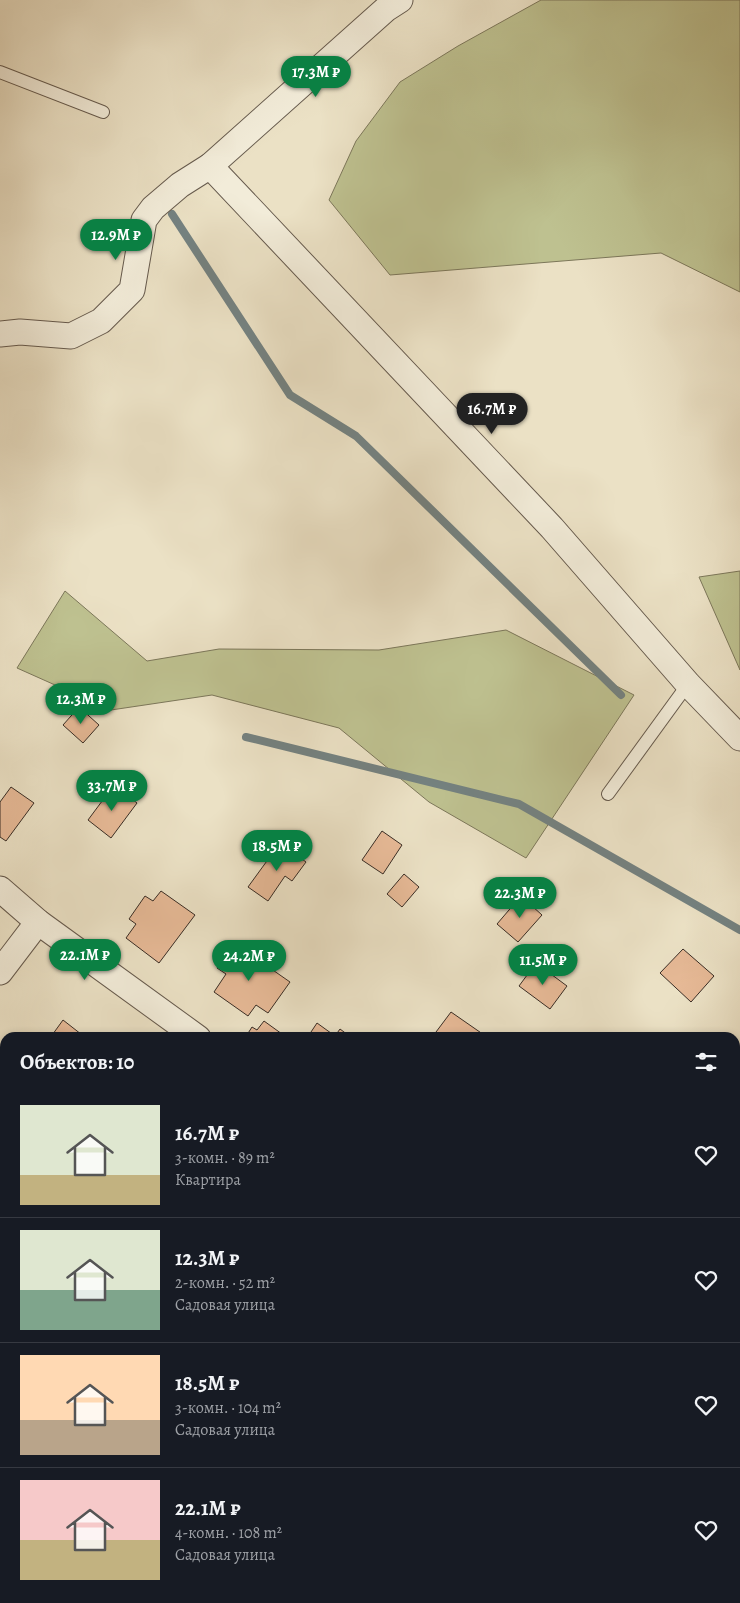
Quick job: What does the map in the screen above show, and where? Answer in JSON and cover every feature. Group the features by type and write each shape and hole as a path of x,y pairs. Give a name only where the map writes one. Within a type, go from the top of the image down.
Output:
{"street":[{"path":"0,334 20,332 71,336 101,321 132,290 144,220 154,208 180,185 210,166 386,9 400,0"},
{"path":"210,166 552,528 688,684 740,738"},
{"path":"0,889 38,922 190,1032"},
{"path":"0,972 38,922"}],"lane":[{"path":"0,72 103,112"},
{"path":"608,794 688,684"}],"green space":[{"path":"541,0 740,0 740,292 661,253 390,275 329,200 356,141 400,82 458,46"},
{"path":"740,571 740,670 699,577"},
{"path":"65,591 147,661 219,649 379,650 506,630 634,695 526,858 429,802 339,728 212,695 111,710 17,668"}],"building":[{"path":"79,707 99,725 83,743 63,725"},
{"path":"114,785 137,803 111,838 88,820"},
{"path":"11,787 34,803 6,841 0,837 0,802"},
{"path":"382,831 402,845 383,874 362,860"},
{"path":"280,843 306,862 292,881 285,876 268,901 248,887"},
{"path":"404,874 419,887 402,907 387,894"},
{"path":"161,891 195,915 159,963 126,938 136,924 129,919 145,896 153,901"},
{"path":"521,896 542,915 518,942 497,924"},
{"path":"234,943 290,982 268,1013 256,1005 248,1016 214,992 226,974 217,968"},
{"path":"683,949 714,976 691,1002 660,973"},
{"path":"536,963 567,986 550,1009 519,986"},
{"path":"451,1012 480,1032 436,1032"},
{"path":"63,1020 78,1032 54,1032"},
{"path":"264,1021 279,1032 249,1032 252,1027 257,1030"},
{"path":"317,1023 329,1032 311,1032"}],"waterway":[{"path":"172,214 290,395 356,436 621,695"},
{"path":"246,737 519,804 740,930"}]}
